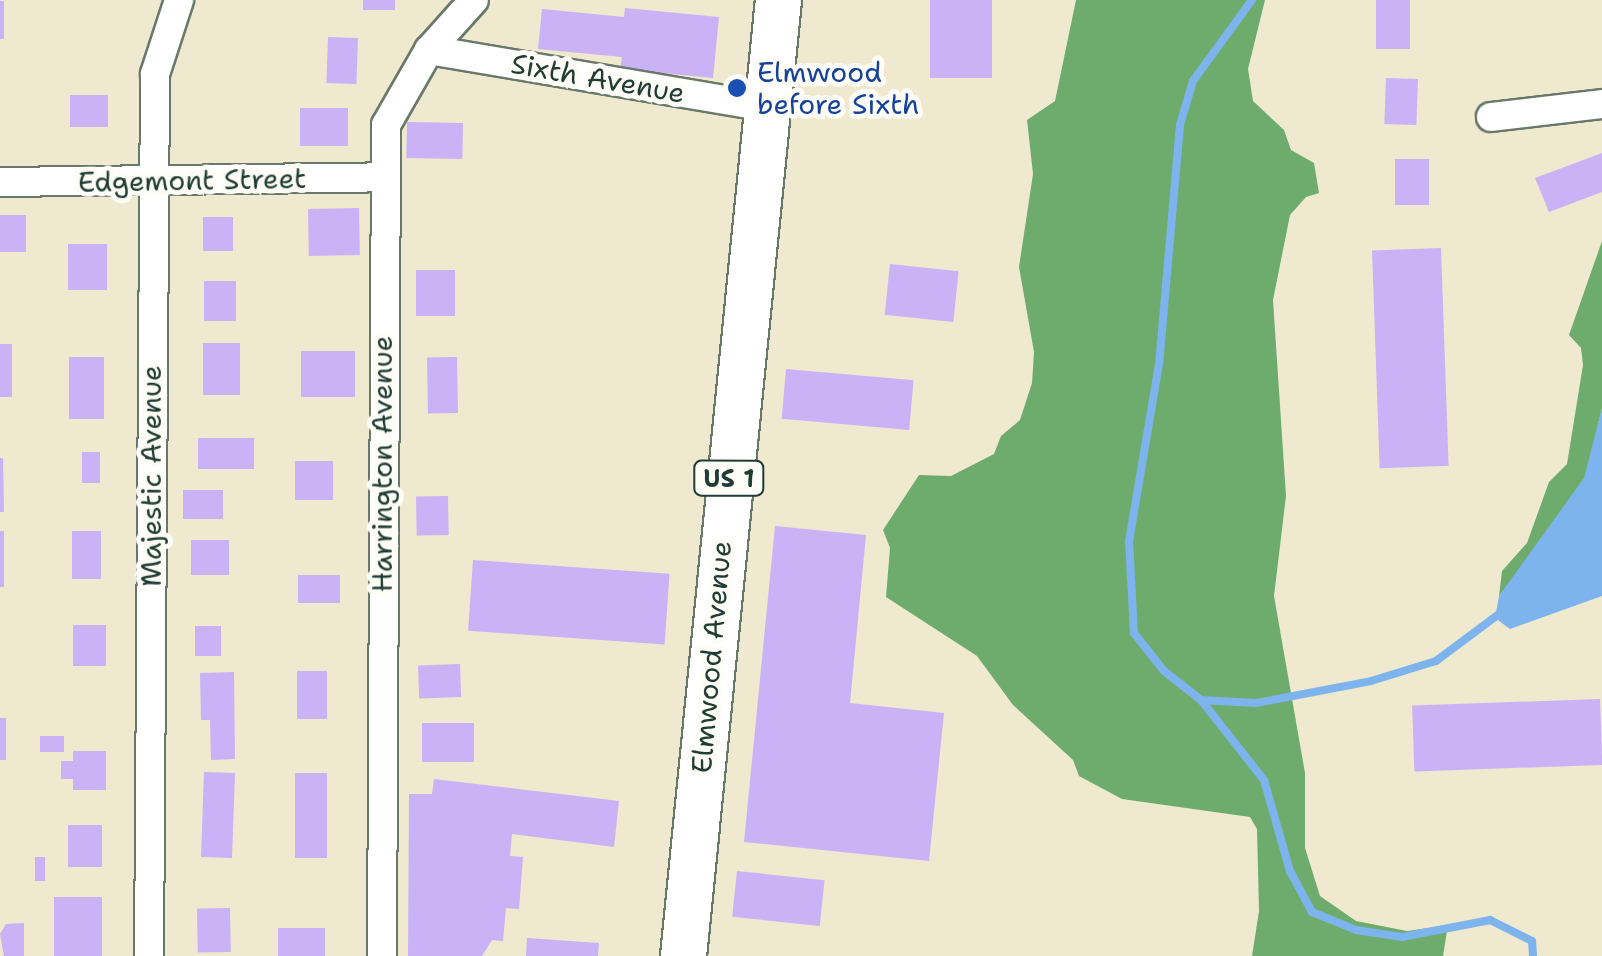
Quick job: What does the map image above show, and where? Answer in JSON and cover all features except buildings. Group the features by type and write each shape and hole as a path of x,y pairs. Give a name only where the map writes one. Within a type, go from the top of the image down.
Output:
{"main road":[{"name":"Elmwood Avenue","path":"683,956 778,0"}],"street":[{"name":"Majestic Avenue","path":"149,956 155,74 179,0"},
{"name":"Harrington Avenue","path":"382,956 386,125 429,50 474,0"},
{"name":"Sixth Avenue","path":"429,50 768,107"},
{"path":"1491,117 1602,104"},
{"name":"Edgemont Street","path":"0,182 384,177"}],"green space":[{"path":"1076,0 1265,0 1248,69 1253,101 1284,130 1291,150 1314,163 1319,193 1306,197 1290,215 1273,300 1286,496 1274,596 1305,773 1305,848 1320,896 1356,921 1407,931 1448,925 1443,956 1252,956 1259,911 1257,829 1250,817 1122,799 1079,776 1073,760 1013,705 977,656 886,597 890,548 883,530 919,475 951,476 994,454 1001,436 1020,420 1032,383 1034,352 1019,267 1033,174 1027,120 1055,101"},
{"path":"1602,241 1602,408 1582,494 1499,596 1502,571 1527,543 1549,482 1567,464 1583,365 1581,348 1569,335"}],"water":[{"path":"1602,408 1602,596 1510,629 1495,618 1499,596 1584,478"}],"waterway":[{"path":"1252,0 1193,81 1180,125 1159,364 1129,541 1134,633 1164,671 1201,700 1264,780 1290,871 1312,912 1356,930 1402,937 1490,920 1532,941 1533,956"},
{"path":"1201,700 1256,703 1371,681 1436,661 1503,611"}],"place":[{"name":"Elmwood before Sixth","path":"737,88"}]}
